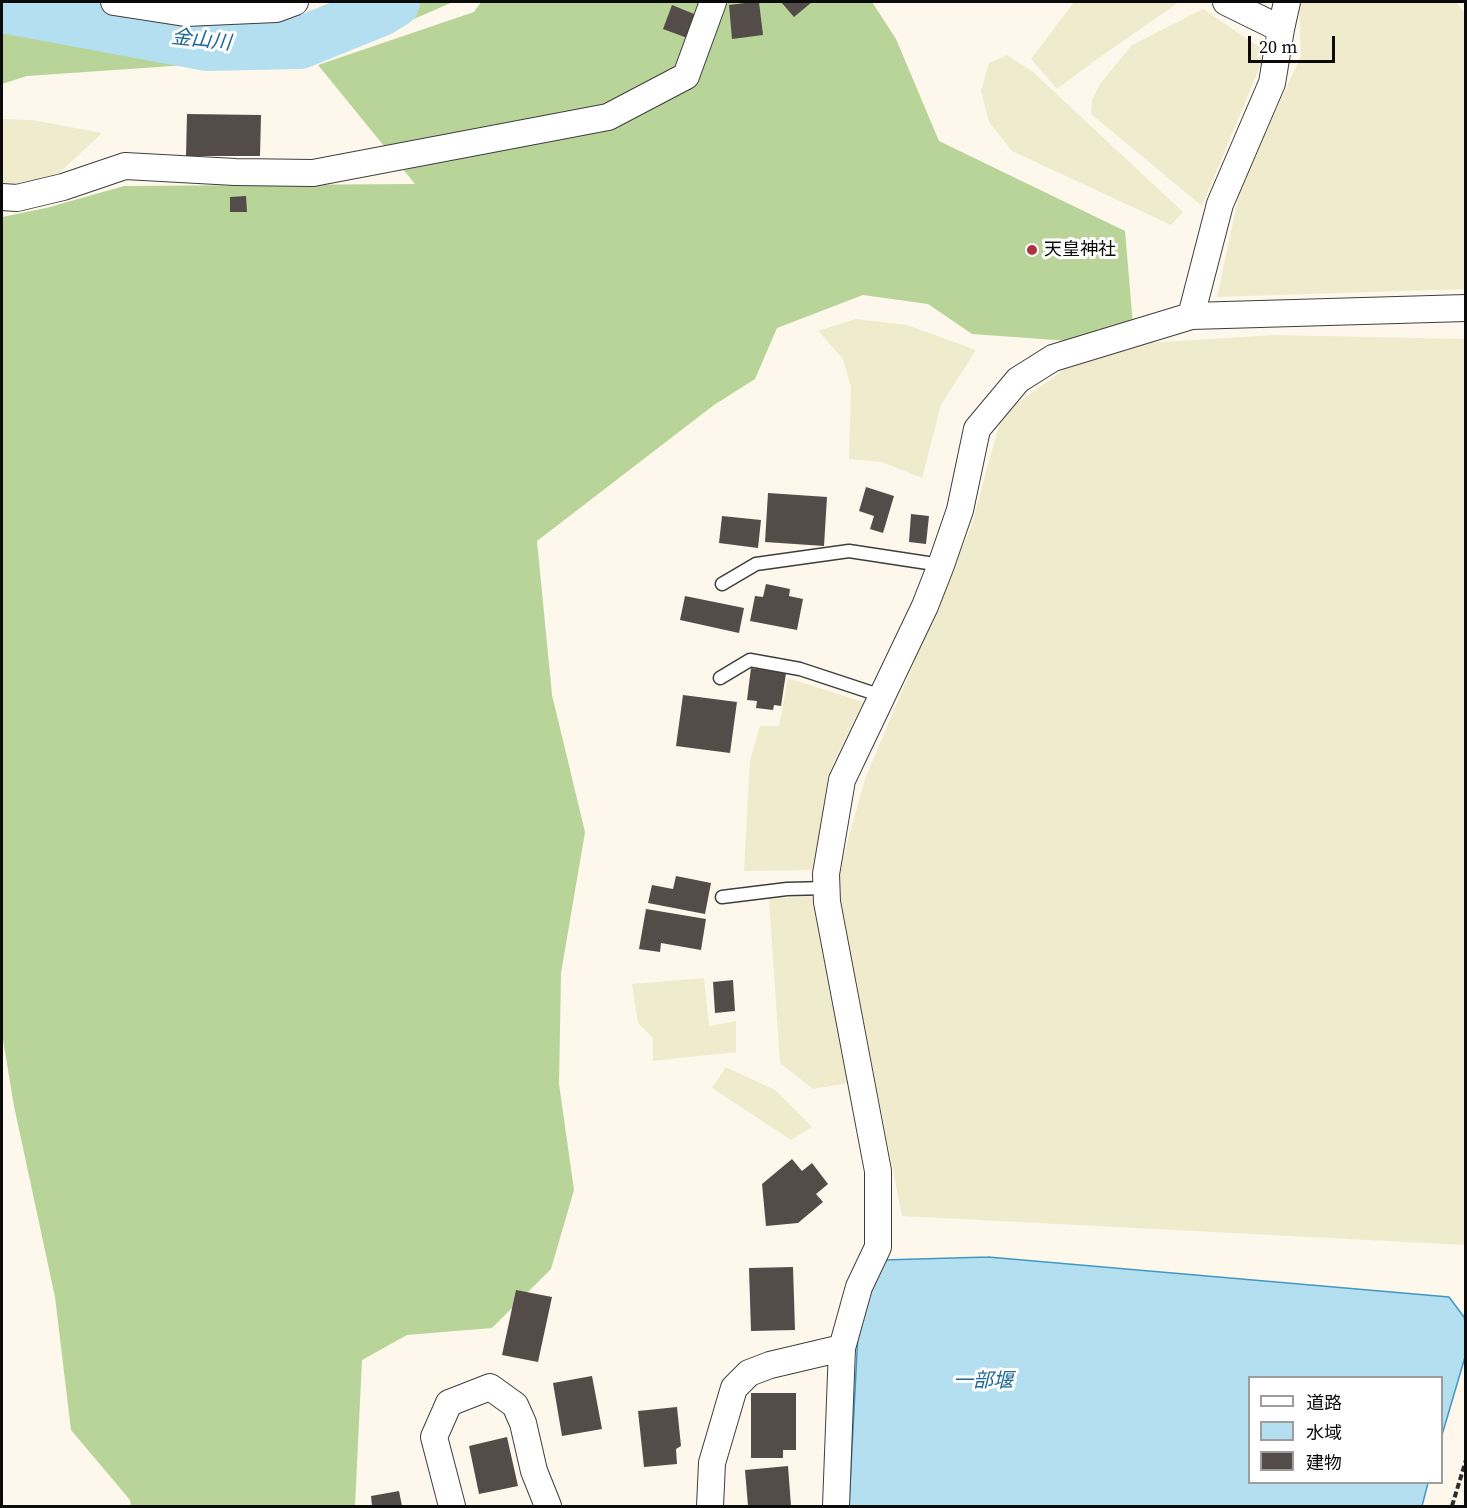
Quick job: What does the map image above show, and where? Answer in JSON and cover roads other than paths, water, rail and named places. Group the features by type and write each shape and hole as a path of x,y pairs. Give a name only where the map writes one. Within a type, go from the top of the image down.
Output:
{"street":[{"path":"114,2 185,13 276,9 296,2"},
{"path":"2,197 17,198 63,187 125,166 235,172 313,173 608,117 686,76 713,2"},
{"path":"1226,2 1281,29"},
{"path":"1191,316 1220,204 1272,83 1287,2"},
{"path":"836,1506 842,1348 859,1287 878,1247 878,1171 827,902 828,857 842,780 925,606 941,565 960,510 977,429 1018,380 1053,358 1191,316 1466,308"},
{"path":"710,1506 711,1463 734,1388 749,1373 759,1369 842,1348"},
{"path":"453,1506 435,1437 449,1403 490,1388 515,1405 523,1423 534,1471 548,1506"}],"lane":[{"path":"722,584 756,564 849,551 941,565"},
{"path":"720,678 750,660 800,669 882,696"},
{"path":"722,897 827,888"}],"water":[{"name":"一部堰","path":"988,1257 1449,1297 1464,1317 1465,1357 1443,1432 1443,1376 1248,1376 1248,1484 1428,1484 1422,1506 849,1506 858,1333 866,1288 883,1260"}],"waterway":[{"name":"金山川","path":"2,7 207,45 300,43 379,11 394,2"}],"place":[{"name":"天皇神社","path":"1032,250"}]}
